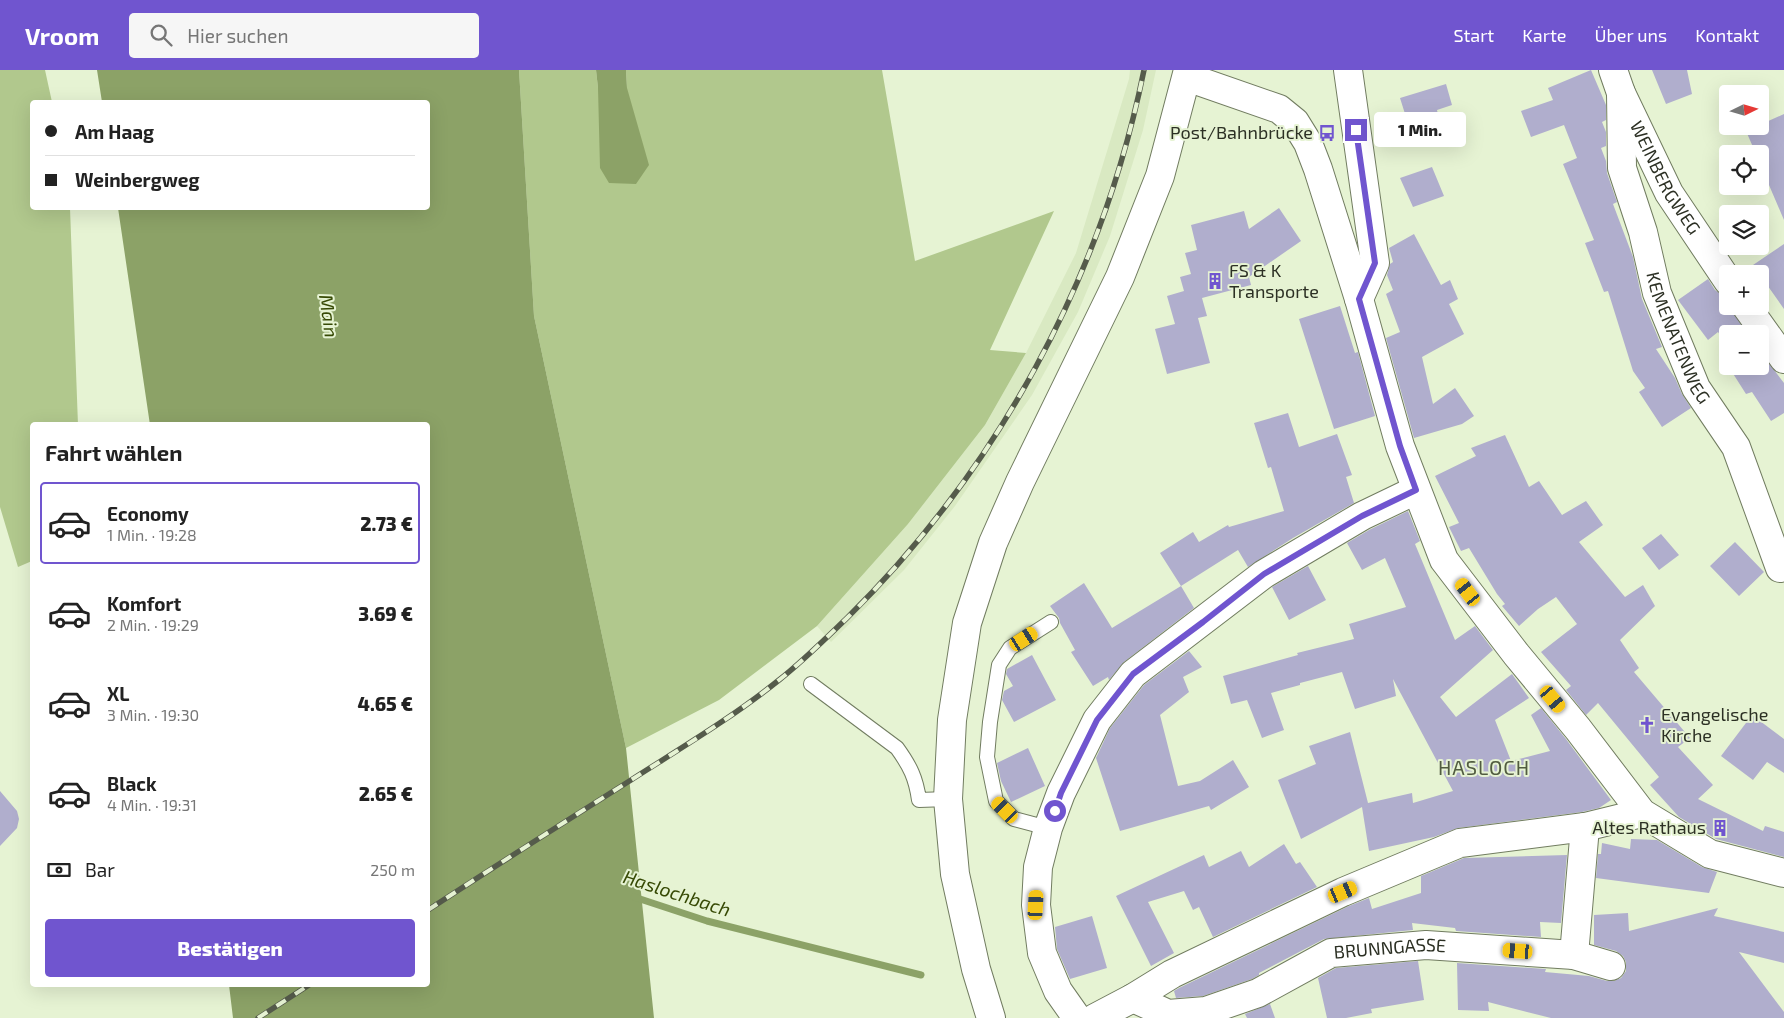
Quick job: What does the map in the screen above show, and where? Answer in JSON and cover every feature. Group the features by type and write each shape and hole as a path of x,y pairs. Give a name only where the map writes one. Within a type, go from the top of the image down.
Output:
{"street":[{"path":"1348,70 1375,263 1359,299"},
{"path":"991,1018 976,969 955,874 948,799 952,720 967,623 993,543 1020,482 1120,277 1160,176 1188,74 1279,110 1295,122 1308,143 1359,299 1400,446 1444,560 1642,813 1710,854 1784,873"},
{"name":"WEINBERGWEG","path":"1617,82 1669,193 1719,268"},
{"name":"KEMENATENWEG","path":"1617,82 1622,168 1643,232 1657,294 1696,388 1736,447 1780,568"},
{"path":"1752,315 1784,359"},
{"path":"1077,1018 1058,991 1042,953 1036,896 1038,867 1048,828 1061,793 1097,720 1133,674 1264,574 1362,516 1416,490"},
{"path":"1095,1018 1172,974 1335,896 1460,843 1585,827 1642,813"},
{"path":"1574,955 1585,827"},
{"name":"BRUNNGASSE","path":"1133,998 1168,1014 1206,1011 1258,993 1331,953 1426,945 1574,955 1611,966"}],"lane":[{"path":"1048,828 1014,819 996,801 987,757 990,722 999,665 1010,648 1051,622"},
{"path":"811,684 897,748 907,762 917,782 919,800 948,799"}],"shaded area":[{"path":"0,70 45,70 52,100 30,100 30,210 70,210 78,422 30,422 30,562 18,567 0,507"},
{"path":"519,70 596,70 598,88 627,88 626,70 882,70 915,261 1054,211 990,350 1026,353 985,425 908,524 817,626 719,700 626,748 534,316"},
{"path":"1130,70 1156,70 1143,130 1110,236 1078,312 1032,395 955,506 904,570 831,642 817,626 908,524 985,425 1026,353 1076,253 1129,79"}],"water":[{"name":"Main","path":"97,70 519,70 534,316 626,748 654,1018 233,1018 229,987 430,987 430,422 150,422 118,210 430,210 430,100 102,100"},
{"path":"596,70 626,70 627,88 649,165 636,184 609,183 600,168"}],"building":[{"path":"1591,70 1606,105 1606,120 1602,122 1606,132 1606,146 1601,148 1617,202 1613,204 1633,257 1642,299 1662,347 1656,349 1675,378 1691,408 1662,427 1639,392 1645,388 1633,371 1608,291 1604,292 1585,243 1594,240 1563,164 1577,158 1564,125 1531,137 1521,111 1553,100 1548,88"},
{"path":"1652,70 1687,70 1692,94 1666,104"},
{"path":"1446,84 1452,105 1437,110 1441,127 1412,136 1400,98"},
{"path":"1784,114 1784,220 1769,185 1769,145 1752,145 1748,135 1769,135 1769,121"},
{"path":"1432,167 1444,196 1413,207 1400,178"},
{"path":"1279,208 1301,241 1249,277 1251,285 1202,298 1207,316 1198,318 1210,363 1167,374 1155,329 1175,324 1167,296 1184,291 1180,277 1191,274 1185,253 1197,250 1191,225 1244,211 1249,229"},
{"path":"1414,234 1441,285 1450,280 1458,299 1449,304 1464,334 1422,357 1433,404 1455,388 1474,416 1462,424 1414,438 1386,338 1400,332 1386,294 1393,290 1387,275 1390,264 1393,262 1389,248"},
{"path":"1784,244 1784,309 1769,288 1769,265 1753,265"},
{"path":"1708,279 1719,293 1719,315 1735,315 1741,325 1719,325 1719,333 1718,332 1708,340 1678,300"},
{"path":"1340,306 1355,353 1358,352 1375,416 1334,429 1299,319"},
{"path":"1769,363 1784,383 1784,413 1771,421 1752,392 1746,394 1734,375 1769,375"},
{"path":"1288,413 1299,447 1337,434 1352,475 1346,477 1354,503 1293,538 1248,567 1238,550 1181,586 1160,553 1193,532 1199,542 1228,525 1229,527 1284,511 1271,467 1268,468 1254,423"},
{"path":"1505,435 1529,487 1539,481 1562,515 1586,501 1603,525 1579,542 1625,597 1643,585 1655,606 1620,640 1639,668 1634,672 1690,738 1678,747 1713,785 1698,799 1763,831 1765,826 1784,832 1784,857 1716,839 1679,817 1650,785 1659,777 1598,703 1586,715 1566,690 1571,686 1541,652 1577,624 1556,597 1538,609 1519,626 1502,606 1505,604 1469,548 1461,551 1449,527 1459,523 1435,476 1476,456 1471,448"},
{"path":"1408,511 1420,541 1415,544 1455,640 1475,626 1493,650 1440,697 1456,717 1512,674 1529,698 1495,720 1511,761 1550,751 1531,715 1541,708 1611,800 1599,808 1582,812 1458,828 1434,837 1369,851 1362,807 1301,839 1278,780 1316,764 1309,746 1350,732 1368,803 1412,793 1413,803 1453,791 1393,679 1396,696 1355,709 1342,672 1271,693 1284,730 1262,738 1247,700 1231,704 1223,676 1298,655 1297,653 1354,639 1349,624 1406,607 1385,558 1362,570 1347,543"},
{"path":"1661,534 1679,555 1659,570 1642,548"},
{"path":"1735,542 1764,572 1739,596 1710,566"},
{"path":"1308,566 1326,600 1289,620 1272,587"},
{"path":"1084,583 1112,628 1181,586 1194,608 1124,662 1109,680 1108,677 1093,686 1071,652 1075,650 1059,618 1050,606"},
{"path":"1189,651 1202,667 1183,677 1189,692 1160,715 1178,786 1200,781 1233,760 1249,787 1211,810 1209,806 1120,831 1096,758 1110,728 1144,685"},
{"path":"1032,655 1056,700 1014,722 1002,700 1004,691 1013,686 1006,674 1007,669"},
{"path":"1752,715 1784,739 1784,773 1767,762 1753,780 1721,756"},
{"path":"1028,748 1045,786 1011,802 1001,781 997,763"},
{"path":"0,791 17,811 19,819 17,828 0,846"},
{"path":"1631,839 1657,840 1702,867 1717,872 1709,893 1596,878 1598,854 1601,854 1602,843 1630,849"},
{"path":"1284,844 1296,864 1300,862 1317,887 1213,937 1199,907 1193,910 1184,891 1148,902 1174,953 1151,966 1116,896 1204,855 1209,867 1241,851 1249,867"},
{"path":"1567,855 1561,923 1540,922 1541,937 1456,931 1455,928 1412,923 1413,930 1324,939 1259,973 1259,975 1252,979 1203,996 1176,998 1174,991 1179,988 1349,906 1369,898 1372,909 1421,893 1421,876 1464,858"},
{"path":"1718,908 1714,916 1784,932 1784,963 1739,952 1784,1012 1784,1018 1551,1018 1488,1002 1489,1011 1458,1010 1457,963 1546,969 1545,972 1589,976 1614,981 1621,978 1626,971 1626,962 1623,956 1616,951 1594,945 1594,915 1628,913 1629,931"},
{"path":"1092,916 1107,968 1070,979 1057,949 1055,927"},
{"path":"1418,961 1424,1000 1371,1009 1372,1013 1346,1018 1327,1018 1318,978 1336,968"},
{"path":"1270,1004 1275,1018 1247,1018 1245,1014"}],"waterway":[{"name":"Haslochbach","path":"634,897 707,921 921,975"}],"railway":[{"path":"430,909 744,707 788,673 822,642 901,560 951,499 996,434 1036,366 1071,296 1101,223 1125,147 1144,70"},
{"path":"258,1018 306,987"}],"place":[{"name":"Post/Bahnbrücke","path":"1327,133"},
{"name":"FS & K Transporte","path":"1215,281"},
{"name":"Evangelische Kirche","path":"1647,725"},
{"name":"Altes Rathaus","path":"1720,828"}],"district":[{"name":"HASLOCH","path":"1484,768"}],"route":[{"path":"1055,811 1075,762 1097,720 1133,674 1264,574 1362,516 1416,490 1400,446 1359,299 1375,263 1356,130"}]}
